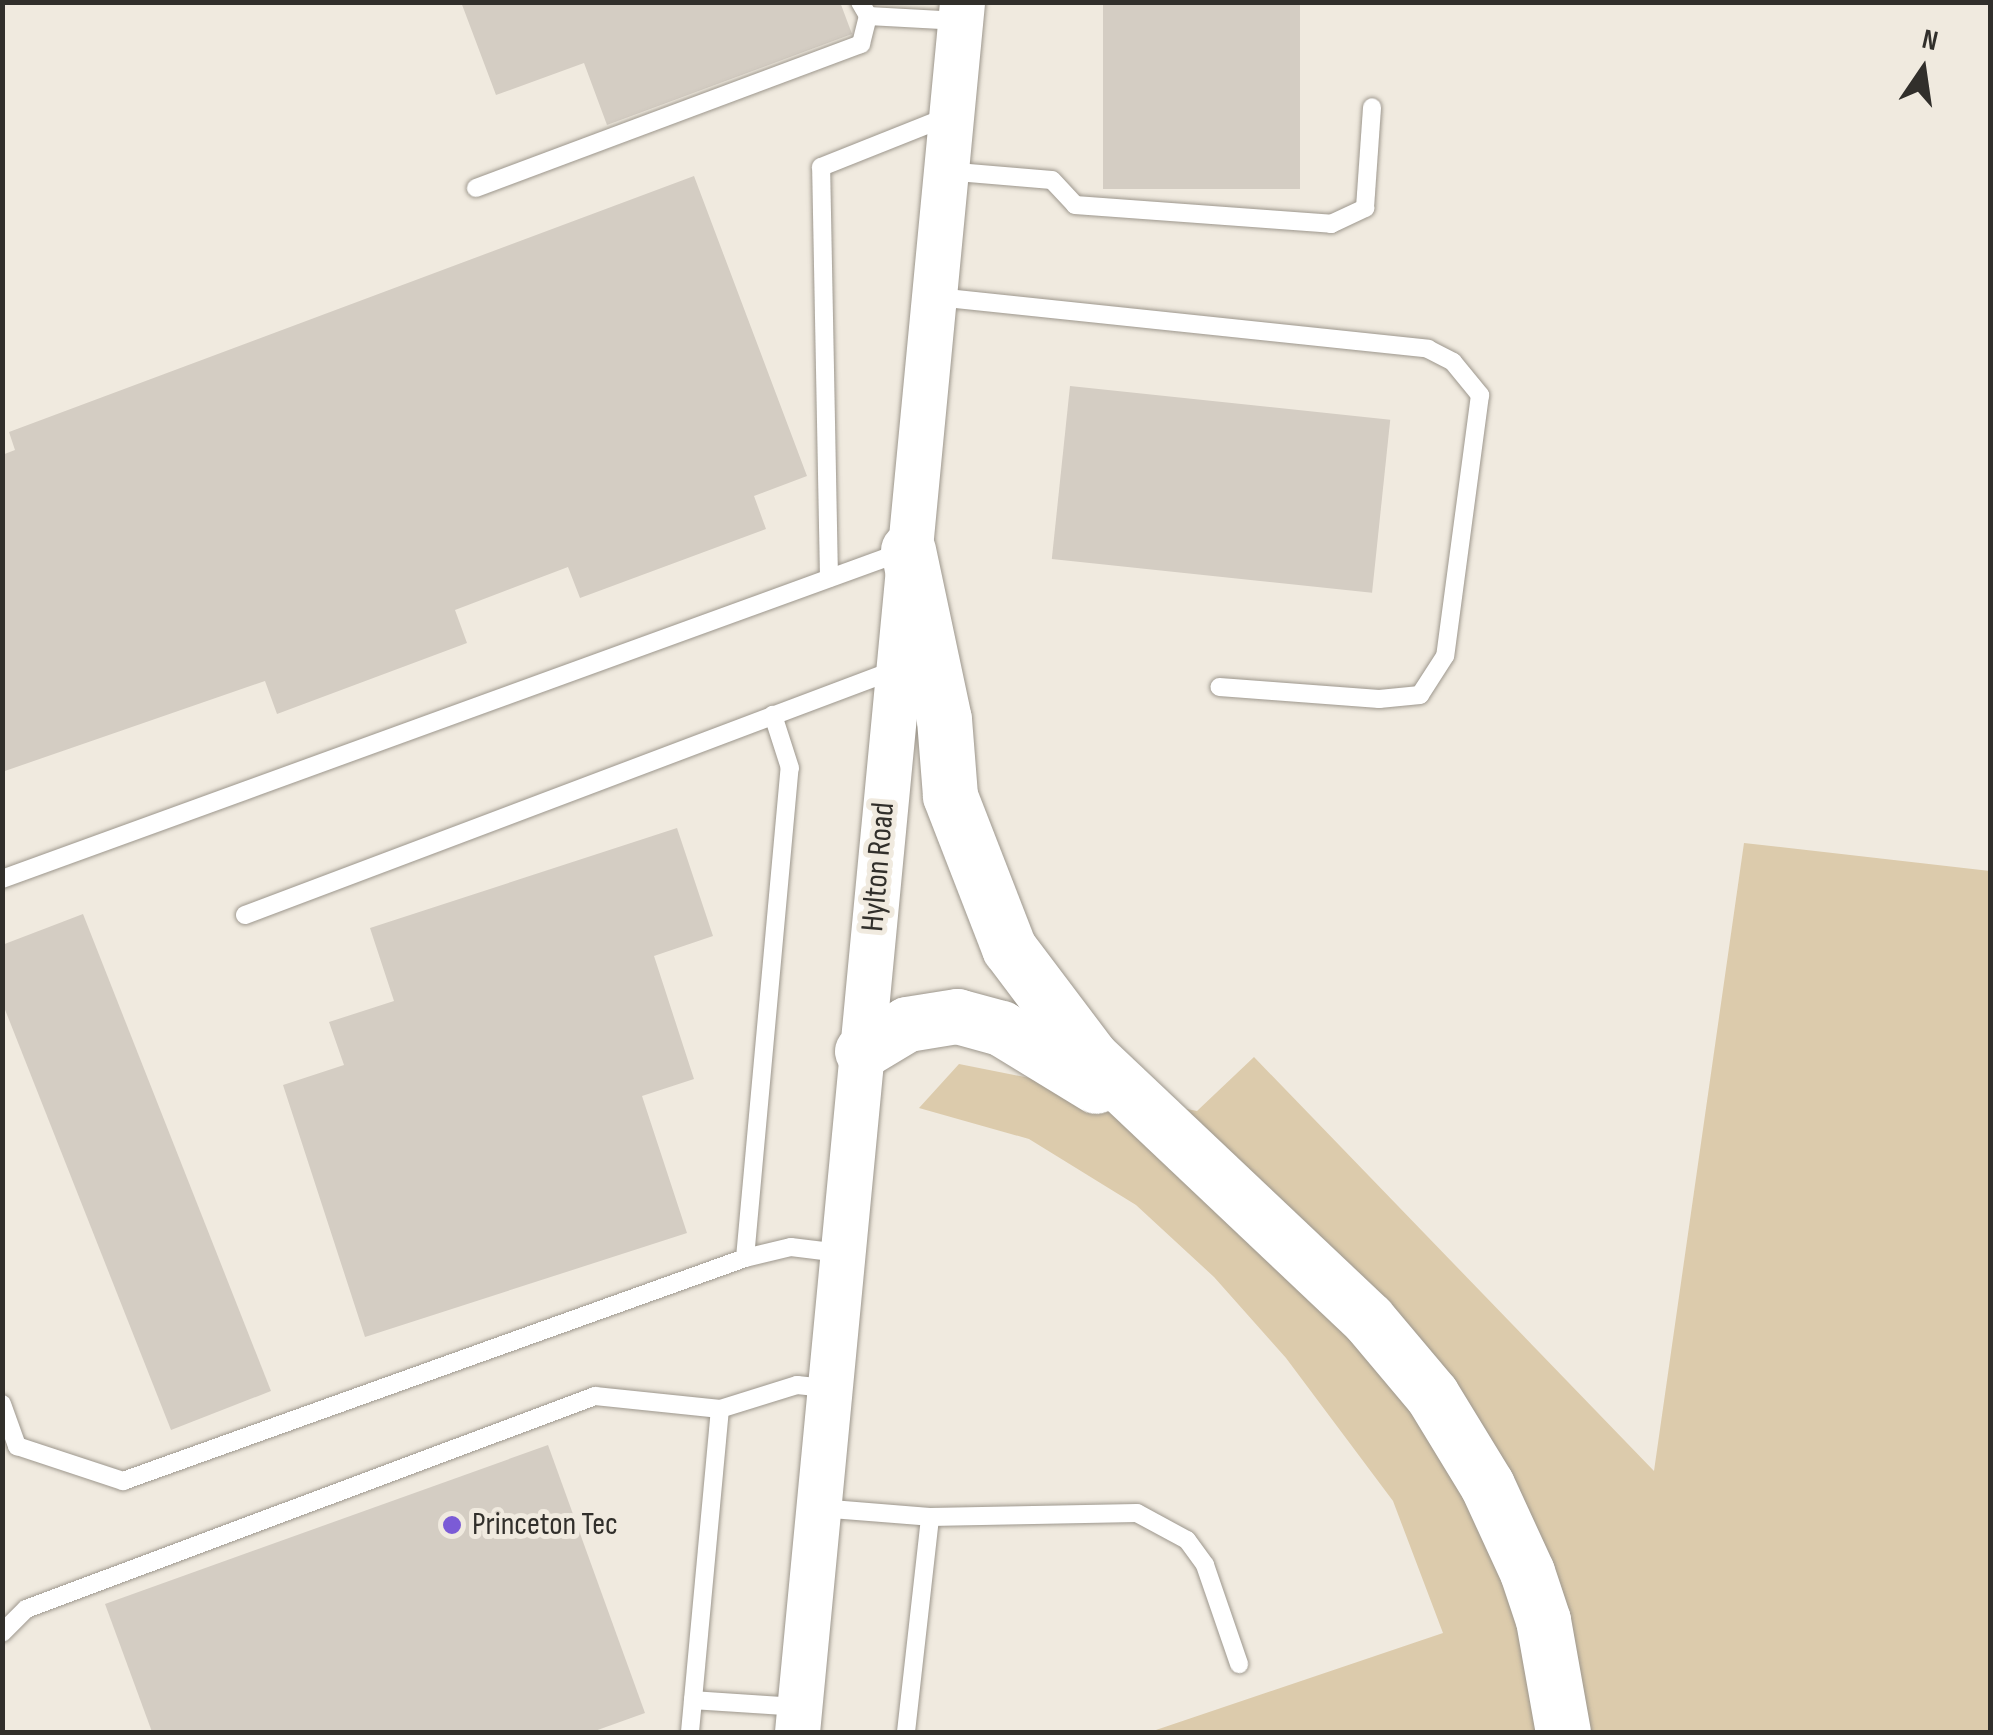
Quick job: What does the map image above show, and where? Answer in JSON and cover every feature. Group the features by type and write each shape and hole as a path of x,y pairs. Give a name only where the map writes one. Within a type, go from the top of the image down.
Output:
{"highway":[{"path":"908,550 944,719 950,796 989,909 1034,987 1147,1114 1368,1318 1432,1395 1487,1486 1527,1572 1551,1653 1563,1732"},
{"path":"862,1050 932,1017 979,1019 1147,1114"}],"street":[{"name":"Hylton Road","path":"798,1720 826,1388 961,12"}],"lane":[{"path":"476,188 861,44 864,10 961,12"},
{"path":"944,171 1052,180 1075,205 1331,224 1364,208 1372,107"},
{"path":"828,578 820,167 950,115"},
{"path":"931,296 1428,349 1454,362 1480,395 1444,656 1420,696 1379,699 1219,687"},
{"path":"2,879 908,550"},
{"path":"246,915 898,668"},
{"path":"745,1258 790,768 773,715"},
{"path":"2,1404 18,1446 123,1481 745,1258 791,1247 840,1253"},
{"path":"2,1633 26,1609 596,1396 720,1410 797,1385 826,1388"},
{"path":"690,1732 720,1410"},
{"path":"818,1508 930,1518 1137,1513 1187,1540 1205,1565 1239,1664"},
{"path":"906,1732 930,1518"},
{"path":"693,1700 798,1720"}],"shaded area":[{"path":"1744,843 1990,871 1990,1732 1150,1732 1443,1633 1393,1501 1286,1358 1214,1277 1136,1205 1029,1139 919,1108 959,1064 1197,1111 1254,1057 1654,1471"}],"building":[{"path":"461,2 840,2 852,34 607,125 584,63 496,95"},
{"path":"1103,2 1300,2 1300,189 1103,189"},
{"path":"694,176 807,476 754,496 766,529 580,598 568,567 455,610 467,643 277,714 265,681 2,772 2,455 15,450 9,432"},
{"path":"1070,386 1390,420 1372,593 1052,559"},
{"path":"677,828 713,936 654,956 694,1079 642,1096 687,1233 365,1337 283,1085 344,1065 329,1022 394,1001 370,928"},
{"path":"83,914 271,1391 171,1430 2,1002 2,945"},
{"name":"Princeton Tec","path":"548,1445 645,1713 592,1732 152,1732 105,1604"}],"place":[{"name":"Princeton Tec","path":"452,1525"}]}
